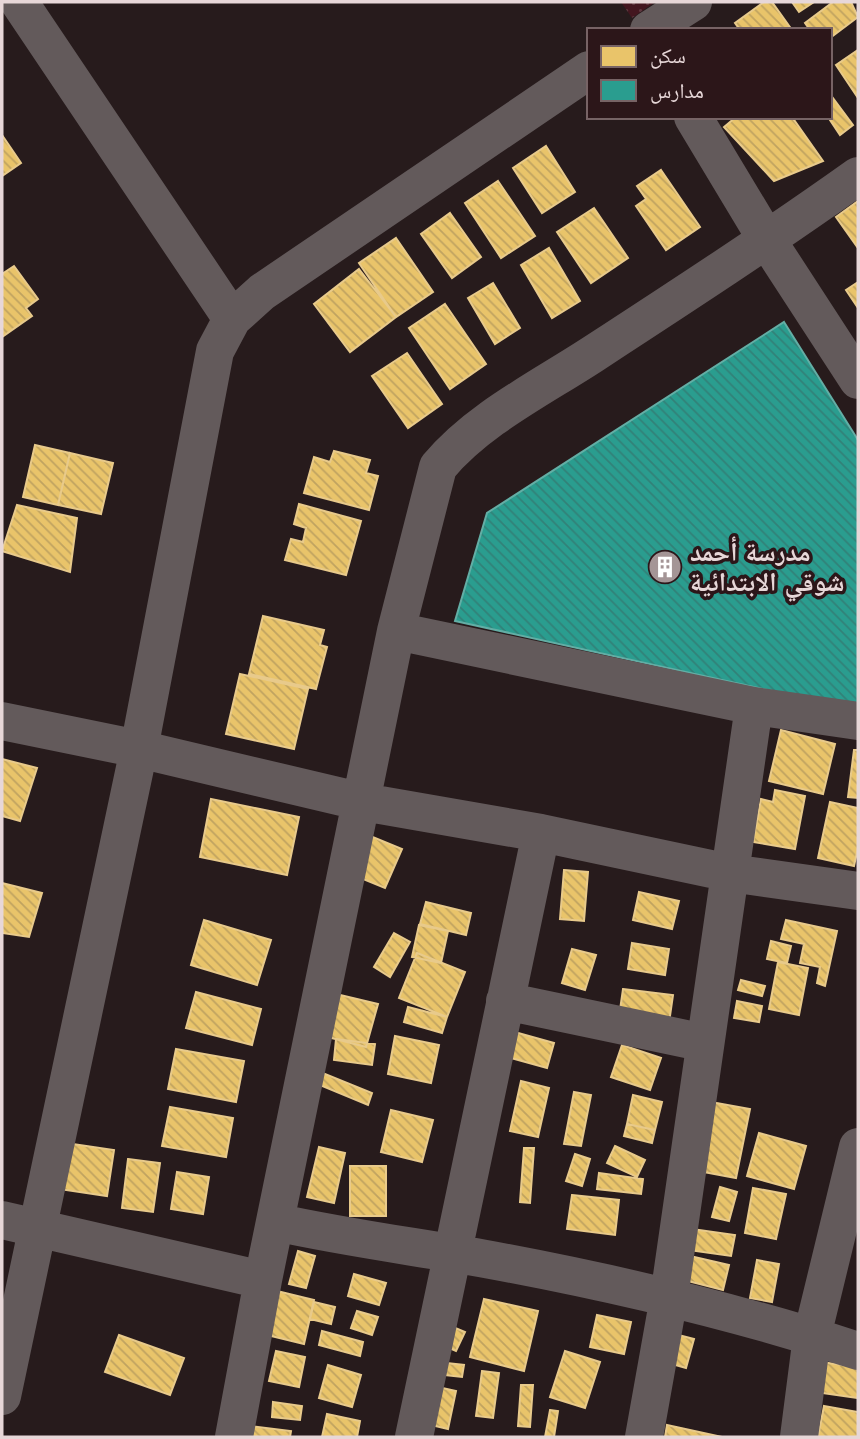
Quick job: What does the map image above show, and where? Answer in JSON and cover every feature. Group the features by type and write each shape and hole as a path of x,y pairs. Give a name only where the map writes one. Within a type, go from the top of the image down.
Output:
{"street":[{"path":"19,2 232,319"},
{"path":"652,28 693,2"},
{"path":"2,1396 18,1224 139,749 215,351 232,319 262,292 587,71"},
{"path":"694,119 858,380"},
{"path":"234,1437 263,1280 396,631 438,467 453,450 506,411 768,240 858,176"},
{"path":"396,631 754,706 858,721"},
{"path":"644,1437 669,1297 754,706"},
{"path":"2,721 139,749 363,802 541,833 730,873 858,891"},
{"path":"414,1437 541,833"},
{"path":"505,1001 705,1043"},
{"path":"799,1437 812,1336 856,1167"},
{"path":"275,1222 346,1238 452,1254 669,1297 858,1351"},
{"path":"18,1224 263,1280"}],"shaded area":[{"path":"621,2 655,2 632,18"}],"building: سكن":[{"path":"764,2 772,2 791,28 739,28 735,23"},
{"path":"792,2 814,2 799,12"},
{"path":"833,2 851,2 858,17 832,36 832,28 809,28 805,23"},
{"path":"858,50 858,98 836,65"},
{"path":"832,97 853,125 840,135 829,119 832,119"},
{"path":"734,119 793,119 823,161 774,181 724,127"},
{"path":"2,135 21,163 2,176"},
{"path":"546,146 575,192 542,213 513,168"},
{"path":"661,170 700,227 666,250 636,206 646,199 637,186"},
{"path":"498,181 535,236 501,258 465,203"},
{"path":"858,201 858,248 836,217"},
{"path":"594,208 628,258 591,283 557,232"},
{"path":"450,213 481,257 452,278 421,234"},
{"path":"396,238 433,292 396,317 359,263"},
{"path":"549,248 580,301 552,318 521,265"},
{"path":"14,266 38,299 26,308 32,316 2,337 2,274"},
{"path":"359,269 396,317 350,352 314,304"},
{"path":"858,282 858,308 846,290"},
{"path":"493,283 520,328 495,344 468,298"},
{"path":"445,304 486,364 450,389 409,328"},
{"path":"407,353 442,404 408,428 372,376"},
{"path":"707,374 731,407 544,544 519,510"},
{"path":"765,387 786,418 771,428 781,445 799,432 831,481 854,493 858,514 858,583 838,596 723,417"},
{"path":"35,445 70,453 58,505 23,497"},
{"path":"334,451 370,460 366,473 378,476 369,510 304,493 314,457 330,462"},
{"path":"70,453 113,463 101,514 58,505"},
{"path":"299,504 361,521 346,575 285,560 291,539 303,542 306,528 294,524"},
{"path":"17,505 77,518 70,572 2,551"},
{"path":"844,601 858,601 858,652 830,611"},
{"path":"263,616 324,630 320,645 327,647 316,689 249,674"},
{"path":"774,619 815,628 809,671 803,672 800,684 761,675"},
{"path":"858,656 858,691 842,667"},
{"path":"240,674 308,689 294,749 226,734"},
{"path":"781,730 835,744 823,794 769,781"},
{"path":"854,750 858,750 858,798 848,797"},
{"path":"2,759 37,768 20,821 2,816"},
{"path":"775,790 805,796 795,849 753,842 761,799 773,802"},
{"path":"211,799 299,817 287,875 200,857"},
{"path":"830,802 858,808 858,848 854,866 818,858"},
{"path":"358,831 402,849 385,888 341,870"},
{"path":"564,870 588,872 584,921 560,919"},
{"path":"2,883 42,893 29,937 2,933"},
{"path":"639,892 679,901 672,929 633,920"},
{"path":"426,902 471,913 466,935 420,924"},
{"path":"204,920 271,940 257,985 191,965"},
{"path":"786,920 837,931 825,986 817,983 820,967 800,963 804,944 781,939"},
{"path":"419,925 448,931 441,963 412,957"},
{"path":"394,933 410,942 390,977 374,967"},
{"path":"771,941 791,946 787,963 767,959"},
{"path":"632,943 669,949 665,975 628,969"},
{"path":"572,949 596,955 585,990 562,983"},
{"path":"417,953 465,972 447,1017 399,998"},
{"path":"778,962 808,968 799,1015 769,1009"},
{"path":"741,980 765,986 762,996 738,990"},
{"path":"623,989 673,995 669,1023 619,1017"},
{"path":"196,992 261,1009 252,1045 186,1028"},
{"path":"336,994 378,1004 366,1047 324,1036"},
{"path":"737,1001 762,1006 759,1022 734,1018"},
{"path":"408,1007 447,1017 442,1033 404,1022"},
{"path":"511,1031 554,1043 547,1068 504,1056"},
{"path":"395,1036 439,1045 431,1083 388,1074"},
{"path":"336,1039 375,1044 372,1065 334,1060"},
{"path":"622,1045 661,1058 650,1090 611,1077"},
{"path":"176,1049 244,1061 236,1102 168,1089"},
{"path":"320,1072 372,1093 368,1105 315,1083"},
{"path":"521,1081 549,1088 538,1137 510,1131"},
{"path":"574,1092 591,1095 581,1146 564,1144"},
{"path":"633,1095 662,1102 655,1130 627,1124"},
{"path":"711,1102 750,1109 736,1178 698,1171"},
{"path":"170,1107 233,1118 226,1157 162,1146"},
{"path":"391,1110 433,1120 422,1162 381,1152"},
{"path":"627,1124 655,1130 652,1143 624,1136"},
{"path":"759,1133 806,1146 794,1189 747,1176"},
{"path":"66,1143 114,1150 107,1196 59,1189"},
{"path":"615,1146 645,1160 637,1177 607,1163"},
{"path":"319,1147 345,1153 334,1203 307,1197"},
{"path":"524,1148 534,1148 530,1203 520,1202"},
{"path":"575,1154 590,1159 582,1186 566,1181"},
{"path":"128,1159 160,1163 153,1212 122,1208"},
{"path":"350,1166 386,1166 386,1216 350,1216"},
{"path":"177,1172 209,1177 203,1214 171,1209"},
{"path":"599,1173 643,1179 641,1194 597,1189"},
{"path":"720,1187 737,1192 729,1221 712,1217"},
{"path":"753,1188 786,1194 776,1239 745,1233"},
{"path":"572,1195 619,1200 615,1235 567,1229"},
{"path":"685,1228 735,1235 731,1256 681,1249"},
{"path":"298,1251 315,1256 306,1288 289,1284"},
{"path":"690,1256 729,1265 723,1290 684,1280"},
{"path":"757,1260 779,1264 772,1302 750,1298"},
{"path":"354,1274 386,1283 379,1305 348,1296"},
{"path":"277,1291 314,1300 304,1344 267,1335"},
{"path":"484,1299 538,1311 524,1371 470,1357"},
{"path":"314,1302 335,1307 331,1324 310,1319"},
{"path":"357,1311 378,1317 372,1335 351,1328"},
{"path":"597,1315 631,1322 624,1354 590,1347"},
{"path":"429,1317 465,1332 456,1351 421,1336"},
{"path":"659,1330 694,1339 686,1368 651,1358"},
{"path":"322,1331 363,1342 360,1356 319,1345"},
{"path":"119,1335 184,1358 170,1395 105,1372"},
{"path":"276,1351 305,1357 299,1387 269,1381"},
{"path":"565,1351 600,1362 585,1408 550,1397"},
{"path":"428,1361 464,1365 462,1377 427,1373"},
{"path":"813,1361 858,1367 858,1398 808,1391"},
{"path":"328,1365 361,1375 352,1407 319,1398"},
{"path":"482,1371 499,1373 493,1418 476,1416"},
{"path":"411,1381 456,1391 448,1429 402,1418"},
{"path":"521,1385 533,1385 530,1427 518,1426"},
{"path":"273,1402 302,1406 300,1420 272,1417"},
{"path":"824,1406 858,1412 858,1437 818,1437"},
{"path":"550,1410 558,1411 554,1437 545,1437"},
{"path":"327,1414 360,1421 357,1437 322,1437"},
{"path":"667,1425 722,1437 665,1437"},
{"path":"249,1426 291,1431 290,1437 248,1437"}],"building: مدارس":[{"name":"مدرسة أحمد شوقي الابتدائية","path":"784,322 858,440 858,710 455,621 487,513"},
{"name":"مدرسة أحمد شوقي الابتدائية","path":"784,322 858,440 858,710 455,621 487,513"}],"place":[{"name":"مدرسة أحمد شوقي الابتدائية","path":"665,567"}]}
